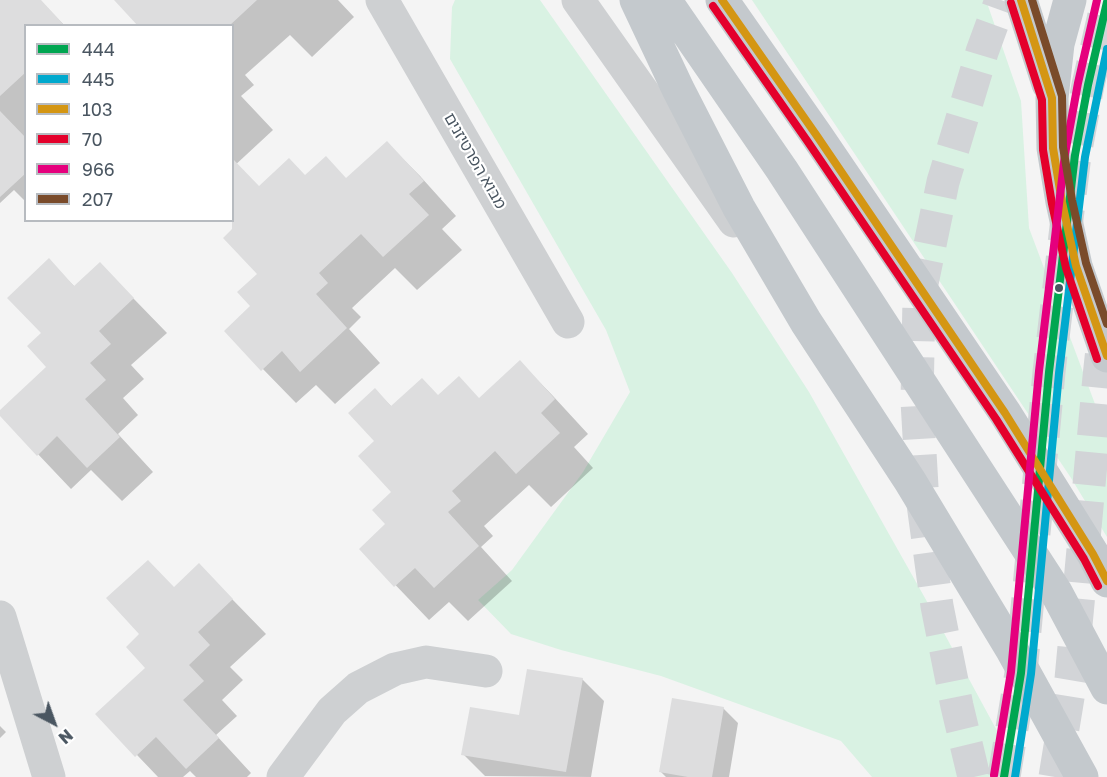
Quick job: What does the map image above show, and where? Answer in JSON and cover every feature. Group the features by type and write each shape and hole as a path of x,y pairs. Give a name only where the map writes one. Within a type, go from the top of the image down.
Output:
{"highway":[{"path":"636,0 678,89 739,208 806,322 910,481 1012,650 1081,775"},
{"path":"665,0 782,170 1049,582 1107,688"},
{"path":"722,0 1005,413 1093,554 1107,581"},
{"path":"1021,0 1052,98"},
{"path":"1070,0 1058,44 1052,98 1053,148 1076,266 1107,356"}],"street":[{"name":"מבוא הפרטיזנים","path":"382,0 568,322"},
{"path":"578,0 806,322"},
{"path":"0,617 49,777"},
{"path":"283,777 332,711 358,688 395,669 426,662 486,671"}],"green space":[{"path":"455,0 540,0 732,273 809,392 925,598 1020,777 872,777 841,741 661,676 561,650 511,634 478,600 512,570 583,472 630,392 606,330 450,59 452,7"},
{"path":"752,0 986,0 1021,101 1029,228 1107,436 1107,537 1071,478"}],"building":[{"path":"0,0 41,0 63,24 24,24 24,74 0,96"},
{"path":"114,0 257,0 231,24 136,24"},
{"path":"0,111 24,136 24,175 0,197"},
{"path":"387,141 424,181 409,194 429,215 383,257 361,234 319,273 328,283 316,294 347,328 300,372 282,351 261,371 224,331 250,306 237,292 257,274 223,238 232,229 232,222 234,222 234,160 259,186 289,158 305,175 326,156 346,178"},
{"path":"49,258 74,286 100,262 134,298 99,331 111,344 90,363 106,380 85,399 120,437 87,468 57,436 37,456 0,416 0,410 46,367 27,346 41,333 7,298"},
{"path":"520,360 555,399 541,413 560,433 516,474 495,451 452,491 461,501 448,512 479,546 434,588 415,568 394,587 359,549 385,524 372,510 391,492 358,456 374,441 348,413 375,388 391,406 422,378 438,395 459,376 479,398"},
{"path":"148,560 174,587 199,563 233,599 198,632 210,645 189,665 204,681 183,700 219,738 186,769 156,737 135,757 95,714 145,668 126,647 139,634 106,598"},
{"path":"527,669 583,678 566,772 461,755 470,707 519,715"},
{"path":"672,698 724,707 712,777 688,777 659,772"}],"tunnel":[{"path":"974,777 937,606 923,504 917,401 919,298 943,182 982,52 1001,0"},
{"path":"1004,777 1021,673 1049,372 1075,155 1107,2"},
{"path":"1055,777 1071,679 1107,302"}],"transit line":[{"name":"103","path":"722,0 1005,413 1093,554 1107,581"},
{"name":"103","path":"1021,0 1052,98 1053,148 1076,266 1107,356"},
{"name":"207","path":"1032,0 1062,96 1063,147 1072,200 1086,263 1107,324"},
{"name":"966","path":"994,775 1011,672 1039,371 1065,154 1097,0"},
{"name":"444","path":"1004,777 1021,673 1049,372 1075,155 1107,2"},
{"name":"70","path":"1011,3 1042,100 1043,150 1066,268 1097,359"},
{"name":"70","path":"713,6 996,419 1084,559 1098,586"},
{"name":"445","path":"1015,777 1031,674 1059,373 1085,157 1107,49"}]}
